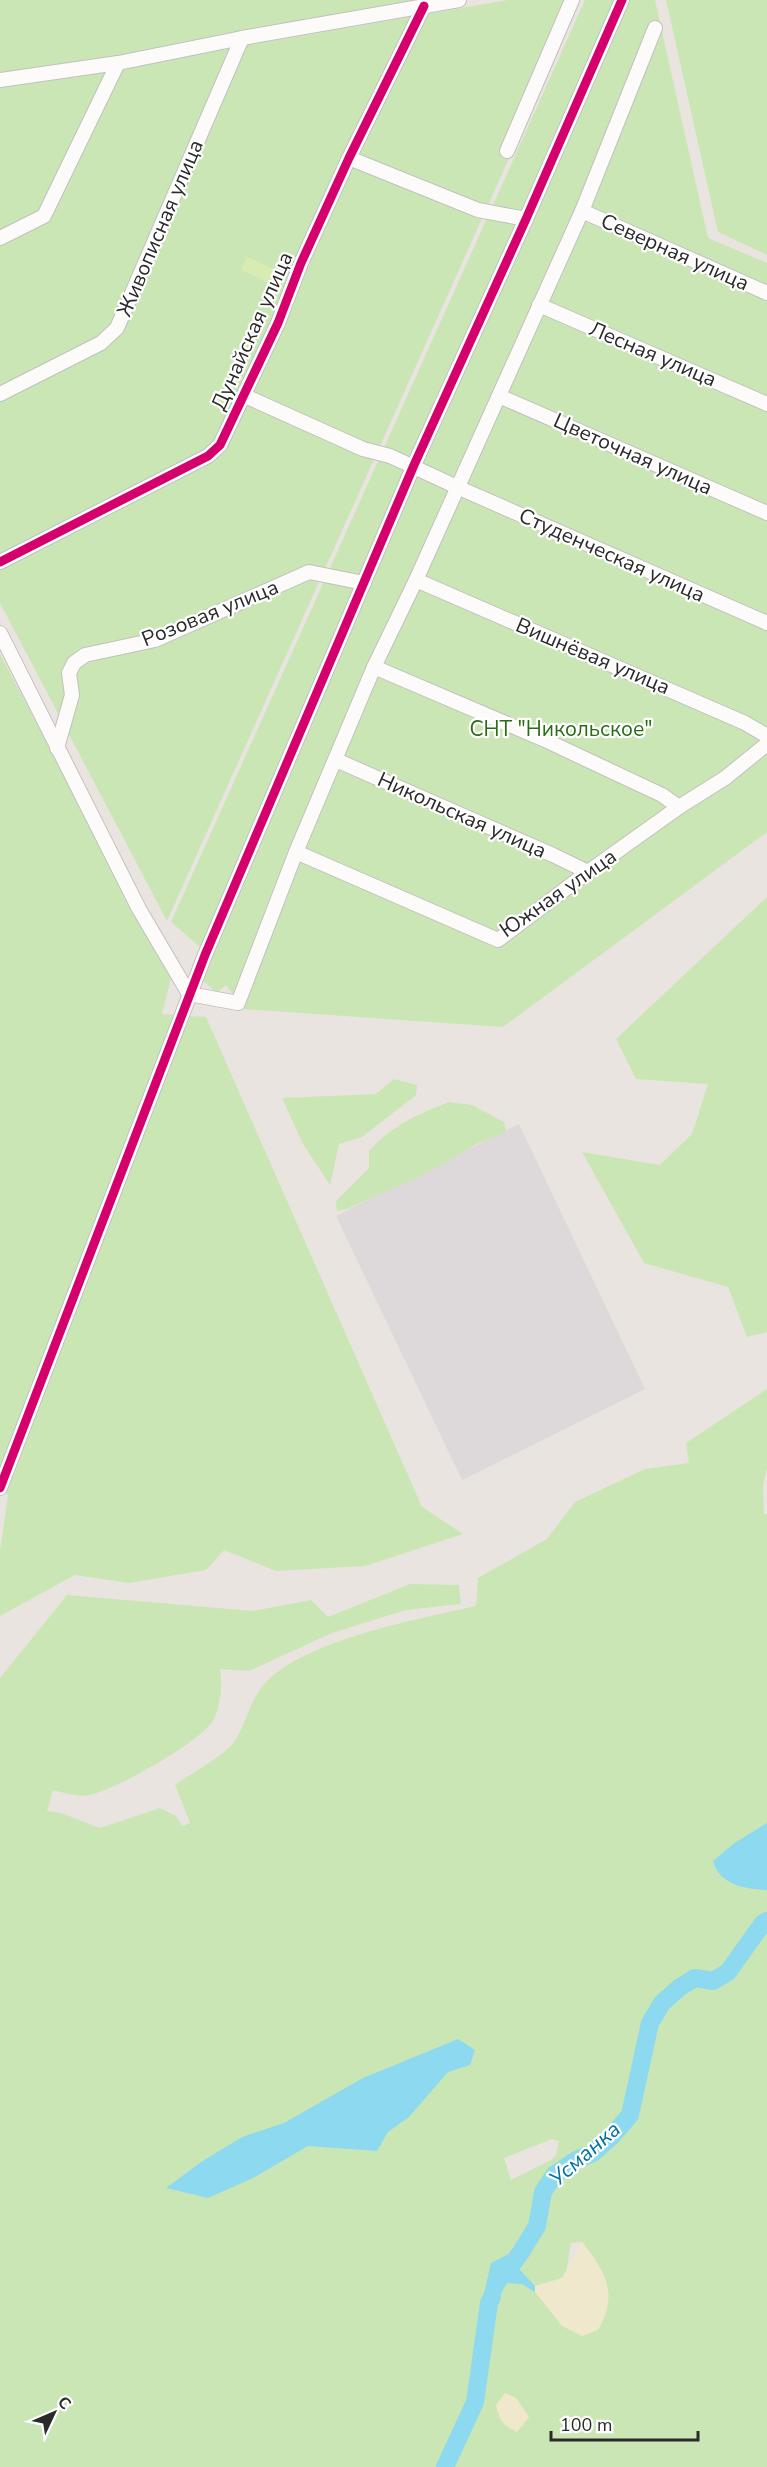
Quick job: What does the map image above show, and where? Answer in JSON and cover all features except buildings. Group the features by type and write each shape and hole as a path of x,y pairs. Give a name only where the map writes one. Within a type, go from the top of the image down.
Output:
{"street":[{"path":"0,80 118,63 242,38 459,0"},
{"path":"507,151 572,0"},
{"path":"0,1488 189,994 414,465 622,0"},
{"name":"Дунайская улица","path":"0,562 208,456 220,445 278,323 301,262 349,158 424,6"},
{"path":"0,633 139,909 189,994 238,1003 296,852 374,667 416,580 582,211 655,28"},
{"name":"Живописная улица","path":"0,394 101,343 117,328 242,38"},
{"path":"0,238 44,216 118,63"},
{"path":"349,158 478,210 526,219"},
{"name":"Северная улица","path":"582,211 767,293"},
{"name":"Лесная улица","path":"539,305 767,404"},
{"name":"Студенческая улица","path":"245,396 363,449 414,465 457,487 767,623"},
{"name":"Цветочная улица","path":"499,396 767,513"},
{"name":"Розовая улица","path":"57,748 72,695 69,673 74,663 85,655 155,640 309,572 364,583"},
{"name":"Вишнёвая улица","path":"416,580 745,723 767,736"},
{"path":"374,667 545,740 662,795 679,807"},
{"name":"Южная улица","path":"296,852 498,940 679,807 725,778 767,744"},
{"name":"Никольская улица","path":"336,760 588,872"}],"shaded area":[{"path":"519,1124 645,1389 462,1480 336,1216"}],"green space":[{"path":"0,0 454,0 0,79"},
{"path":"508,0 580,0 167,921 0,603 0,88"},
{"name":"СНТ \"Никольское\"","path":"585,0 655,0 708,238 767,263 767,832 503,1027 243,1009 226,985 217,993 201,979 207,953 171,922"},
{"path":"666,0 767,0 767,255 718,232"},
{"path":"247,257 274,269 268,282 241,270"},
{"path":"0,654 171,978 162,1014 206,1017 422,1507 463,1534 365,1566 276,1571 224,1550 206,1570 129,1583 75,1575 0,1616 0,1551 8,1496 0,1477"},
{"path":"767,897 767,1332 747,1337 728,1287 644,1263 582,1152 660,1165 692,1134 708,1084 636,1079 616,1039"},
{"path":"394,1079 417,1085 416,1095 362,1137 339,1144 330,1185 303,1144 282,1098 376,1094"},
{"path":"449,1102 472,1105 504,1122 506,1132 477,1144 425,1174 347,1209 337,1211 336,1201 369,1168 369,1151 377,1142 406,1122"},
{"path":"767,1389 767,1468 763,1486 764,1514 767,1514 767,2467 0,2467 0,1678 67,1595 253,1611 311,1600 328,1617 410,1584 459,1585 461,1604 406,1610 332,1633 249,1671 220,1669 218,1707 214,1719 207,1728 176,1751 137,1775 101,1791 80,1795 53,1790 47,1811 61,1813 100,1828 160,1808 176,1816 182,1826 190,1823 175,1785 230,1747 238,1736 257,1694 278,1672 302,1657 361,1634 476,1606 478,1578 547,1539 575,1502 645,1469 689,1463 686,1443","holes":["552,2139 559,2141 556,2155 551,2160 511,2180 504,2158","582,2242 596,2260 566,2274 571,2243"]}],"sand":[{"path":"582,2242 603,2274 607,2284 608,2305 598,2330 582,2336 562,2326 535,2292 535,2286 562,2278"},
{"path":"505,2393 516,2398 529,2417 517,2432 500,2419 496,2405"}],"water":[{"path":"767,1823 767,1890 742,1887 721,1876 713,1861 733,1844"},
{"path":"458,2039 475,2050 470,2065 448,2072 409,2117 388,2132 377,2151 308,2146 253,2178 208,2198 166,2188 201,2162 242,2137 284,2123 363,2078"},
{"path":"518,2249 523,2256 520,2270 535,2286 535,2292 522,2284 507,2283 495,2304 491,2318 481,2318 481,2307 491,2263"}],"waterway":[{"name":"Усманка","path":"506,2273 537,2226 543,2192 555,2174 578,2159 593,2153 630,2115 650,2023 662,2003 680,1987 695,1978 713,1981 728,1972 763,1923 767,1921"},
{"name":"Усманка","path":"445,2467 475,2402 489,2303 492,2297"}],"cycle path":[{"path":"0,1488 205,955 414,465 622,0"},
{"path":"0,562 208,456 220,445 278,323 301,263 349,158 424,6"}]}
